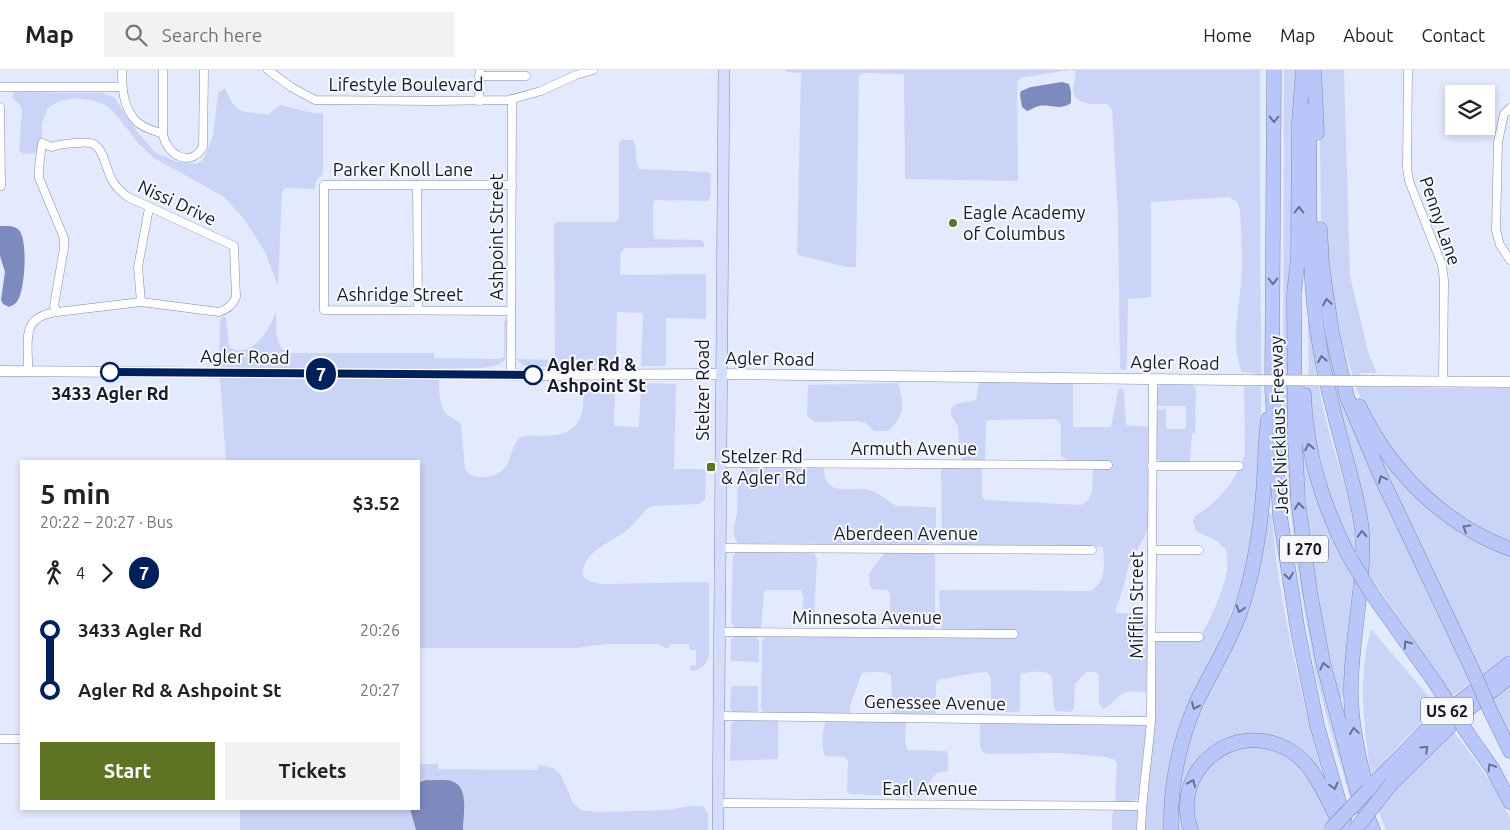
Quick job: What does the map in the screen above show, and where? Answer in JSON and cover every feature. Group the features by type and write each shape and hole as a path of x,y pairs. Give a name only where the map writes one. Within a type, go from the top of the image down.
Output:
{"highway":[{"name":"Jack Nicklaus Freeway","path":"1274,70 1272,388 1280,516 1298,632 1317,725 1344,830"},
{"name":"Jack Nicklaus Freeway","path":"1303,70 1299,122 1298,258 1294,293 1295,441 1303,546 1323,662 1358,794 1374,830"},
{"path":"1314,70 1322,265 1332,333 1347,397 1360,429 1510,751"},
{"path":"1302,101 1309,125 1312,266 1317,329 1327,386 1357,500 1362,530 1362,558 1351,674 1351,700 1359,759 1374,830"},
{"path":"1298,258 1302,292 1304,412 1309,448 1336,531 1372,594 1436,684 1492,768 1510,802"},
{"path":"1340,367 1363,416 1393,463 1412,484 1454,521 1510,549"},
{"path":"1171,830 1174,780 1183,739 1198,700 1218,663 1237,620 1254,559 1263,495 1265,438 1272,388"},
{"name":"US 62","path":"1344,830 1368,790 1389,766 1436,720 1510,663"},
{"path":"1355,830 1391,784 1463,713 1510,677"},
{"path":"1191,830 1188,820 1187,800 1193,779 1201,765 1213,753 1230,744 1240,741 1258,740 1268,741 1290,750 1301,759 1312,773 1344,830"},
{"path":"1330,830 1368,790"}],"main road":[{"name":"Stelzer Road","path":"718,830 724,70"},
{"name":"Agler Road","path":"0,371 511,375 721,374 1510,382"}],"street":[{"path":"122,70 124,99 138,123 163,134"},
{"path":"164,70 164,143 177,155 191,158 198,156 203,147 204,70"},
{"name":"Lifestyle Boulevard","path":"268,70 291,87 315,100 480,101 512,99 541,91 576,75 593,70"},
{"name":"Penny Lane","path":"1408,70 1407,168 1409,181 1442,265 1444,280 1443,382"},
{"path":"480,101 479,73 526,76"},
{"path":"0,87 122,87"},
{"name":"Ashpoint Street","path":"511,375 512,99"},
{"path":"0,106 1,186"},
{"path":"1510,108 1504,114 1498,142 1496,230 1500,246 1510,260"},
{"name":"Nissi Drive","path":"57,312 54,306 64,238 39,178 38,169 41,160 42,143 52,147 59,144 89,143 95,145 100,150 111,180 118,190 149,208 234,246 236,297 228,309 219,312 140,302"},
{"name":"Parker Knoll Lane","path":"324,185 512,185"},
{"name":"Ashridge Street","path":"324,185 324,310 511,311"},
{"path":"417,185 418,310"},
{"path":"28,371 29,327 35,318 57,312 140,302 138,267 149,208"},
{"name":"Mifflin Street","path":"1141,830 1151,721 1153,379"},
{"name":"Armuth Avenue","path":"720,462 1108,465"},
{"path":"1152,466 1239,466"},
{"name":"Aberdeen Avenue","path":"720,548 1092,550"},
{"path":"1152,550 1200,550"},
{"name":"Minnesota Avenue","path":"719,632 1014,634"},
{"path":"1152,637 1199,637"},
{"name":"Genessee Avenue","path":"718,716 1151,721"},
{"path":"0,739 20,739"},
{"name":"Earl Avenue","path":"718,803 1142,806"}],"shaded area":[{"path":"785,70 1069,70 1020,78 1017,82 1018,181 905,179 904,75 864,73 859,75 856,267 847,267 797,255 801,73 787,72"},
{"path":"1072,70 1260,70 1261,413 1259,468 1254,522 1247,563 1234,604 1213,656 1182,720 1175,742 1168,780 1165,830 1144,830 1145,795 1154,736 1155,640 1197,640 1211,617 1219,597 1227,570 1226,550 1217,541 1196,531 1193,521 1195,516 1219,498 1237,473 1245,454 1244,386 1255,386 1255,373 1242,372 1237,352 1236,329 1242,266 1240,210 1237,202 1229,197 1151,202 1151,297 1128,299 1127,363 1126,370 1120,369 1118,216 1112,109 1107,104 1085,103 1076,98 1073,87 1075,71"},
{"path":"1284,70 1295,70 1293,272 1287,390 1288,434 1321,679 1335,737 1370,830 1360,830 1332,736 1315,673 1296,561 1286,461 1283,394"},
{"path":"1319,70 1344,70 1350,276 1368,352 1377,373 1360,373 1364,387 1510,388 1510,543 1454,514 1401,465 1365,409 1356,387 1332,310 1324,263 1321,218"},
{"path":"1062,82 1069,84 1071,103 1063,107 1039,106 1027,111 1022,107 1021,91 1031,87"},
{"path":"225,88 236,108 245,112 268,115 280,105 309,112 323,113 323,174 316,181 315,189 285,188 282,192 278,286 265,252 244,219 224,197 154,158 138,143 107,106 94,101 76,98 59,101 48,108 42,123 42,143 35,153 24,154 19,151 22,111 20,105 12,97 14,92 101,93 114,97 138,133 156,153 175,161 197,164 203,160 213,136 218,93"},
{"path":"622,140 633,140 639,169 707,172 711,174 710,198 707,201 655,200 653,202 654,239 702,240 704,247 625,248 621,252 620,275 706,274 706,319 666,318 666,366 641,366 643,313 617,312 616,365 535,367 523,365 516,359 555,360 554,225 557,222 616,222 619,218 619,142"},
{"path":"0,226 17,228 22,235 24,243 24,264 20,294 18,300 9,307 3,304 1,300 5,272 0,256"},
{"path":"276,312 278,340 283,350 287,353 434,353 434,358 501,359 504,356 504,321 506,321 506,359 497,365 478,368 219,369 220,321 223,316 226,318 229,347 245,350 264,334"},
{"path":"1308,318 1324,411 1349,503 1354,535 1354,551 1331,501 1309,413"},
{"path":"1325,341 1338,386 1374,448 1393,467 1510,552 1510,654 1452,696 1367,571"},
{"path":"220,376 439,379 440,398 443,408 448,415 461,425 465,469 474,476 482,477 495,475 507,465 514,445 522,437 557,435 567,432 574,427 582,414 583,383 615,383 614,426 639,427 641,383 676,384 674,469 701,469 706,471 705,500 699,504 651,506 626,531 592,554 584,567 583,576 590,581 601,584 709,582 708,660 700,668 691,671 690,666 696,665 696,650 690,650 689,644 670,644 669,648 657,644 605,644 577,648 420,648 420,460 226,460"},
{"path":"979,382 1073,382 1073,427 1111,427 1120,388 1124,391 1126,425 1149,427 1150,523 1129,564 1115,611 1117,613 1145,614 1149,618 1146,692 1122,694 1103,709 1099,704 1099,675 1094,672 1086,672 1075,684 1074,709 1070,712 1056,711 1054,708 1052,677 1043,672 1022,673 1020,676 1020,710 1018,712 993,712 991,708 991,678 987,672 937,680 936,715 892,715 891,675 881,672 869,672 862,673 850,705 850,714 767,714 763,712 761,709 762,644 763,639 767,635 941,632 939,590 1091,591 1100,582 1103,571 1103,547 942,546 941,469 944,466 982,466 982,497 985,500 1081,505 1091,495 1093,470 1096,462 1069,461 1061,456 1061,425 1056,419 989,420 986,422 985,461 962,461 962,455 959,450 958,426 951,415 951,408 956,404 976,400"},
{"path":"898,383 902,398 902,409 901,414 889,431 874,431 866,423 857,421 815,422 807,416 808,385"},
{"path":"1163,384 1190,384 1194,386 1196,391 1195,433 1192,434 1190,462 1160,462 1156,458 1156,412 1158,410 1166,409 1166,429 1186,429 1186,406 1159,406 1156,403 1157,390"},
{"path":"1303,443 1353,575 1343,697 1340,699 1325,636 1315,573 1301,447"},
{"path":"742,465 824,466 825,477 833,487 839,489 870,490 897,506 934,507 936,508 936,541 929,545 737,543 734,537 734,528 737,513 738,473"},
{"path":"1267,513 1272,514 1278,571 1288,630 1324,781 1318,775 1260,737 1195,768 1188,830 1177,830 1178,789 1190,731 1231,645"},
{"path":"737,550 813,552 817,559 814,620 812,624 803,623 802,620 803,596 801,590 767,590 764,592 761,629 734,628 731,621 733,557"},
{"path":"886,551 934,553 935,626 933,630 890,631 890,594 887,590 873,589 870,586 869,573"},
{"path":"1371,629 1438,707 1401,743 1371,777 1364,721 1363,684 1364,666"},
{"path":"734,634 755,636 759,640 759,662 731,661 731,639 734,638"},
{"path":"1510,681 1510,738 1490,695"},
{"path":"731,686 758,686 758,712 756,714 734,713 730,709"},
{"path":"778,718 778,759 730,761 731,724 734,720"},
{"path":"827,719 906,720 905,743 908,750 946,751 948,755 948,771 936,774 920,797 850,794 847,790 848,761 845,757 825,756 823,732"},
{"path":"983,721 1145,724 1148,727 1139,798 1132,802 1115,802 1117,763 1115,760 1107,757 1061,753 987,754 982,752 980,746 980,725"},
{"path":"1452,729 1490,781 1510,818 1510,830 1386,830 1378,809 1396,785"},
{"path":"1246,744 1286,752 1311,779 1332,820 1323,830 1197,830 1192,816 1193,791 1213,758"},
{"path":"420,764 438,764 438,769 538,770 539,765 553,768 561,775 573,803 581,810 599,812 670,810 689,806 703,806 708,813 708,830 463,830 463,792 450,781 420,782"},
{"path":"445,780 457,784 461,789 464,802 463,830 416,830 410,810 420,810 420,782"},
{"path":"1115,807 1137,808 1139,812 1139,830 1112,830 1112,816"},
{"path":"240,810 410,810 416,830 240,830"}],"bus line":[{"name":"7","path":"110,372 533,375"}],"place":[{"name":"Eagle Academy of Columbus","path":"953,223"},
{"name":"3433 Agler Rd","path":"110,372"},
{"name":"Agler Rd & Ashpoint St","path":"533,375"},
{"name":"Stelzer Rd & Agler Rd","path":"711,467"}]}
